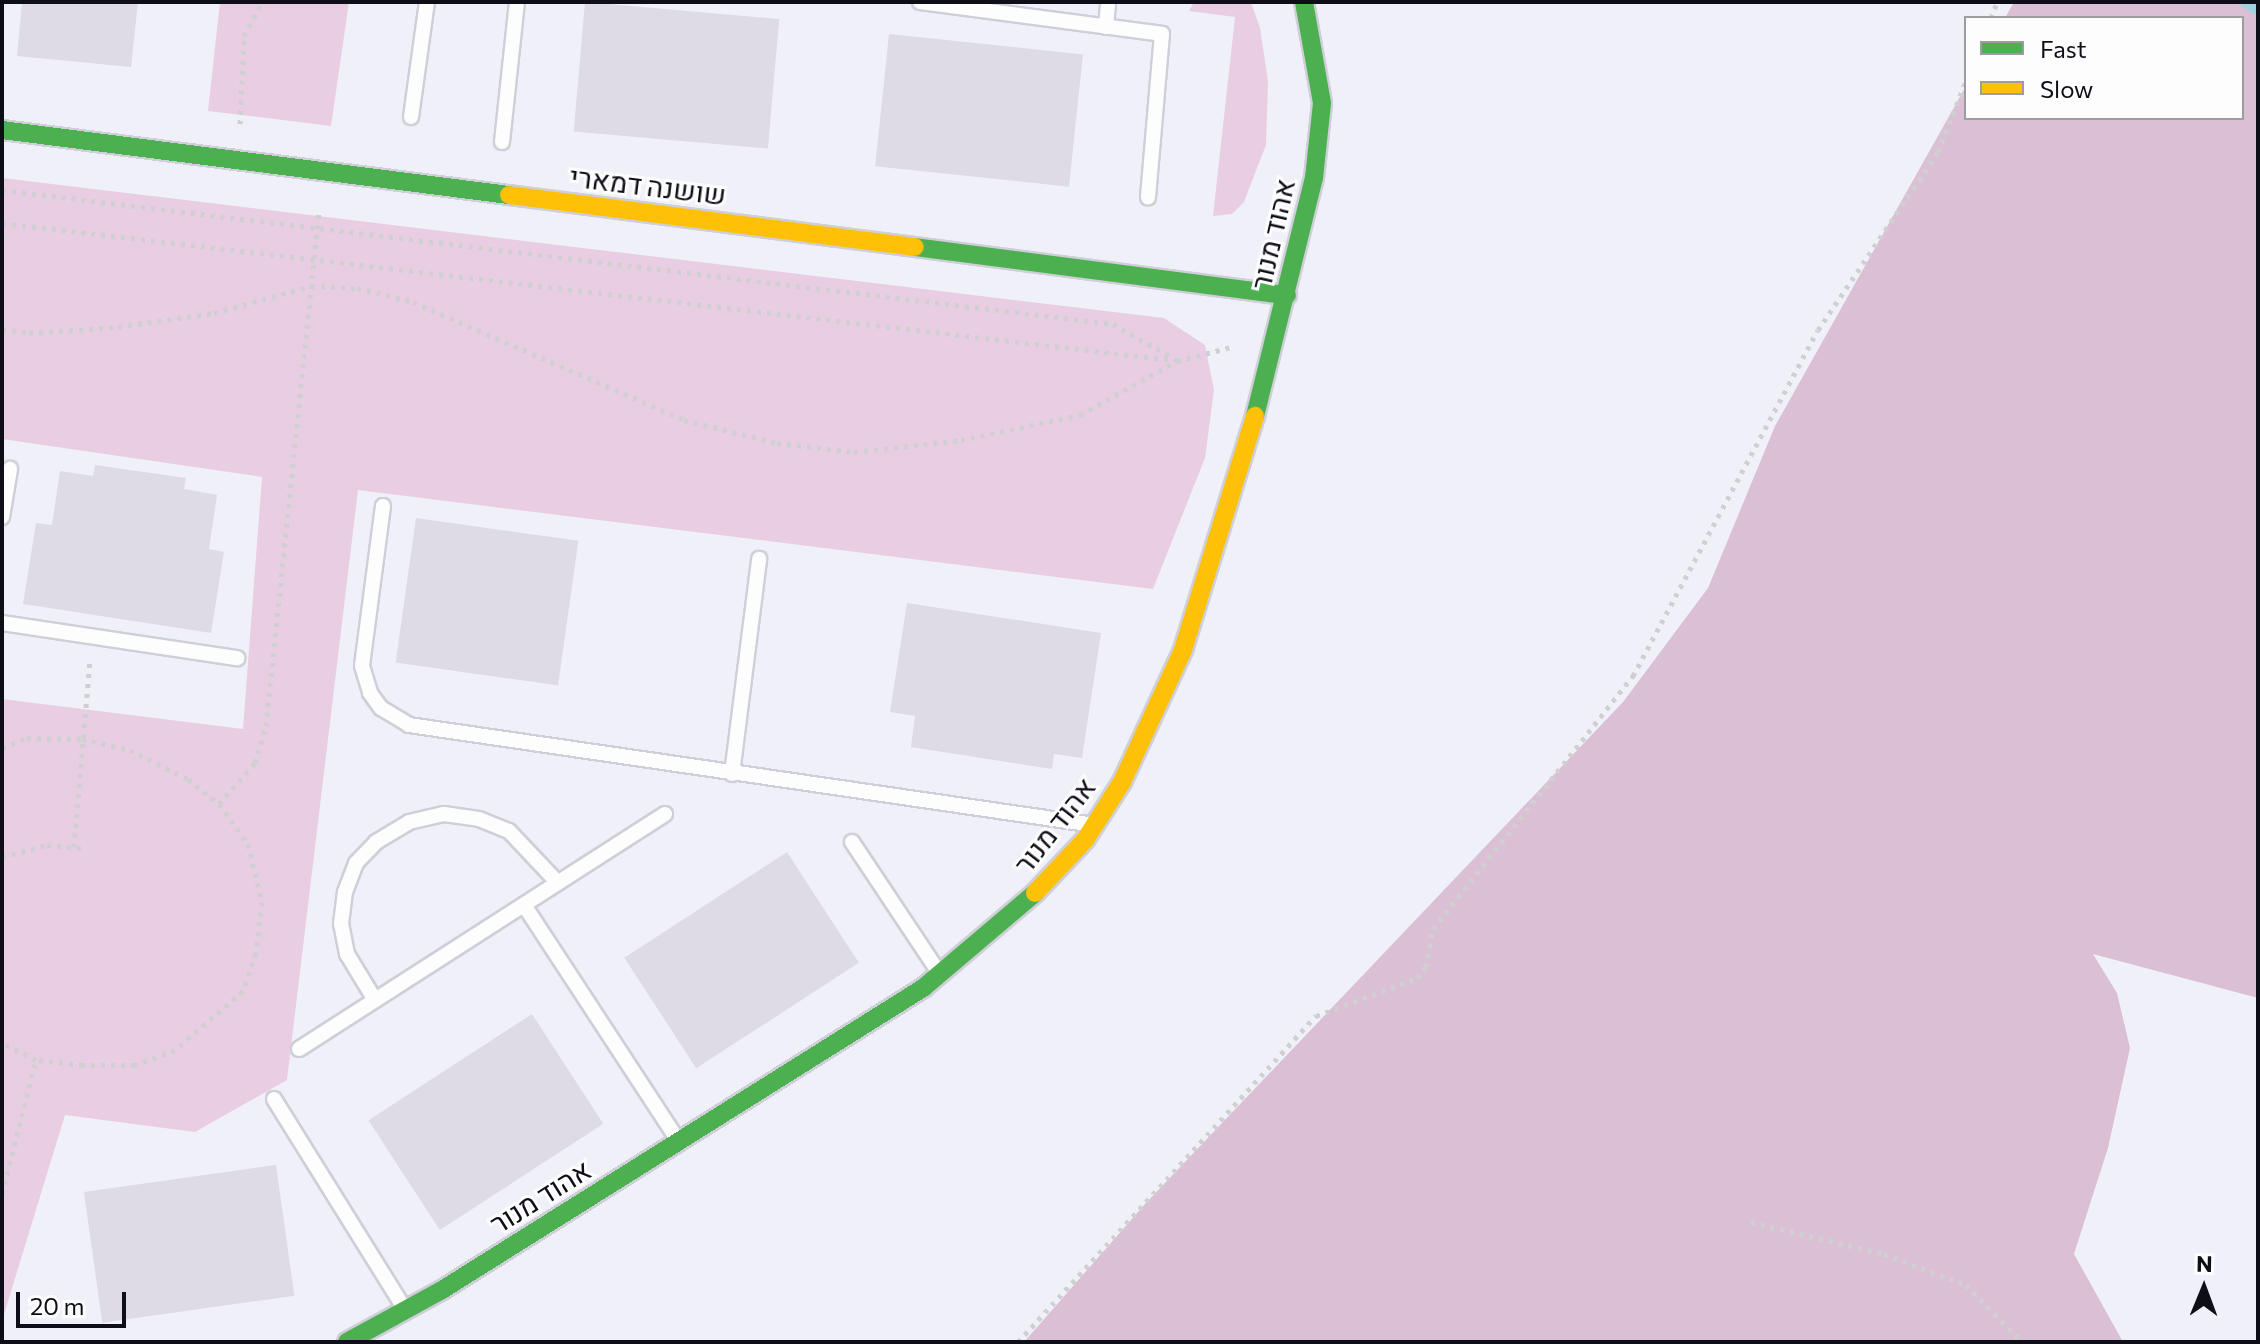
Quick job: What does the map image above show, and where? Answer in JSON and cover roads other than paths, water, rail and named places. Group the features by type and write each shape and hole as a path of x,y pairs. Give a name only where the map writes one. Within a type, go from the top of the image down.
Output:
{"street":[{"name":"אהוד מנור","path":"347,1342 406,1311 941,975 1012,917 1095,825 1137,754 1183,650 1215,559 1287,295 1314,178 1322,103 1304,2"},
{"name":"שושנה דמארי","path":"2,130 1287,295"}],"lane":[{"path":"411,117 427,2"},
{"path":"502,142 517,2"},
{"path":"920,2 1162,34 1148,197"},
{"path":"1106,27 1108,2"},
{"path":"2,517 10,469"},
{"path":"383,506 362,647 370,693 381,708 430,732 1095,825"},
{"path":"732,774 759,559"},
{"path":"2,623 237,658"},
{"path":"375,1000 347,954 341,924 345,892 356,863 376,842 409,822 444,814 479,819 509,831 558,883"},
{"path":"299,1049 665,814"},
{"path":"852,842 941,975"},
{"path":"524,905 679,1141"},
{"path":"274,1099 406,1311"}],"waterway":[{"path":"2245,2 2258,10"}]}
